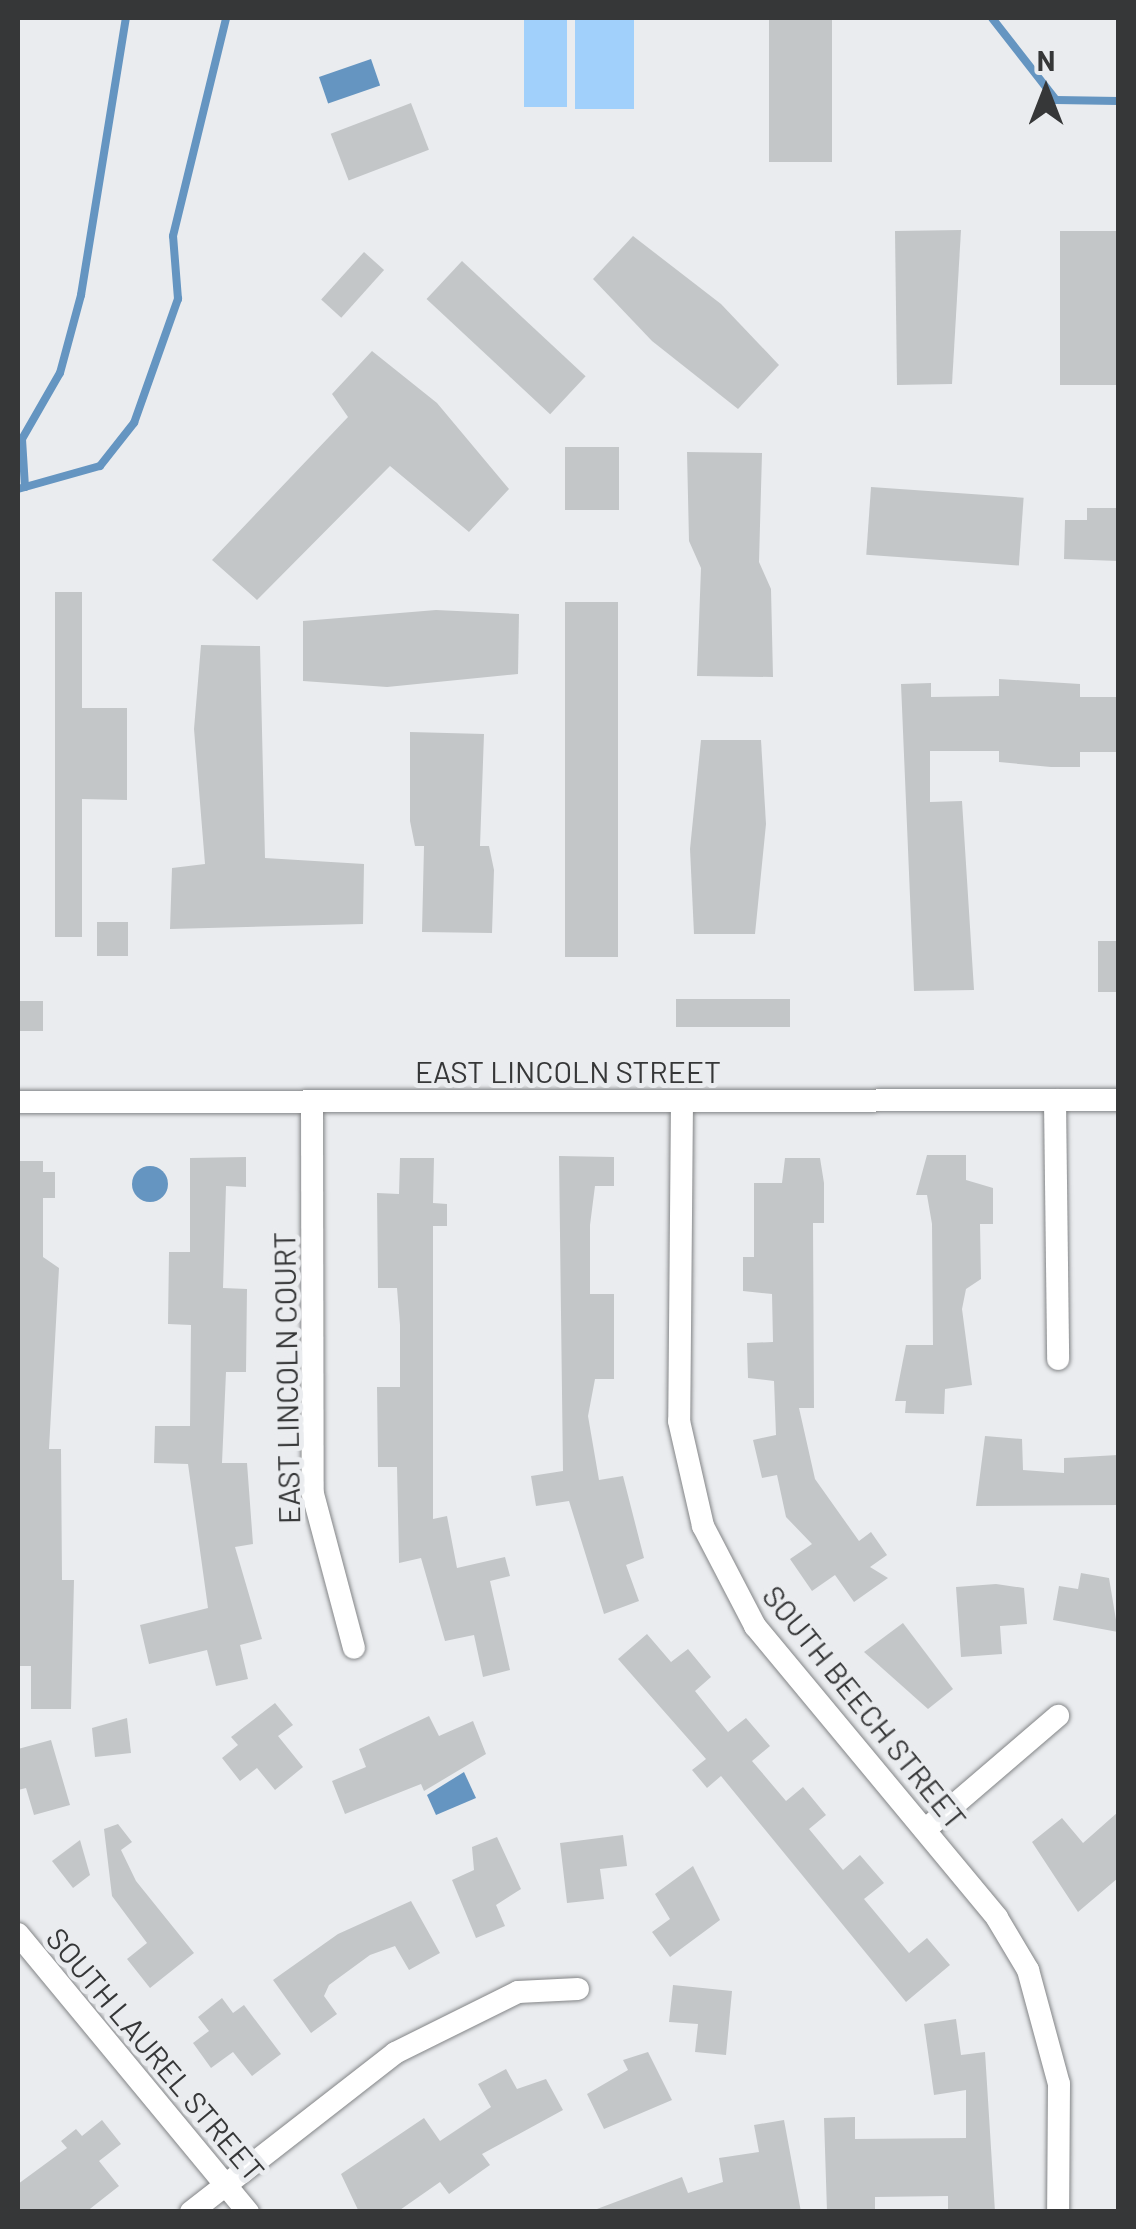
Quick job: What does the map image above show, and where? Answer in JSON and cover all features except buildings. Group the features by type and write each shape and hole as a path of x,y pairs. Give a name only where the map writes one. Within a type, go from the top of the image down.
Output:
{"street":[{"path":"1056,1100 1058,1359"},
{"name":"EAST LINCOLN STREET","path":"18,1102 1118,1100"},
{"name":"EAST LINCOLN COURT","path":"312,1101 313,1494 354,1648"},
{"name":"SOUTH BEECH STREET","path":"682,1101 679,1421 703,1526 755,1626 926,1829 1005,1930 1040,1999 1058,2084 1058,2212"},
{"path":"926,1829 1058,1716"},
{"name":"SOUTH LAUREL STREET","path":"18,1934 248,2212"},
{"path":"191,2212 395,2053 518,1992 578,1989"}],"shaded area":[{"path":"524,18 567,18 567,107 524,107"},
{"path":"575,18 634,18 634,109 575,109"},
{"path":"371,59 380,85 328,103 319,77"},
{"path":"150,1166 163,1171 168,1184 163,1197 150,1202 137,1197 132,1184 137,1171"},
{"path":"464,1772 476,1798 436,1815 427,1795"}],"waterway":[{"path":"25,487 22,439 60,373 81,295 126,18"},
{"path":"18,489 100,466 134,423 178,299 173,236 226,18"},
{"path":"992,18 1056,100 1118,101"}]}
